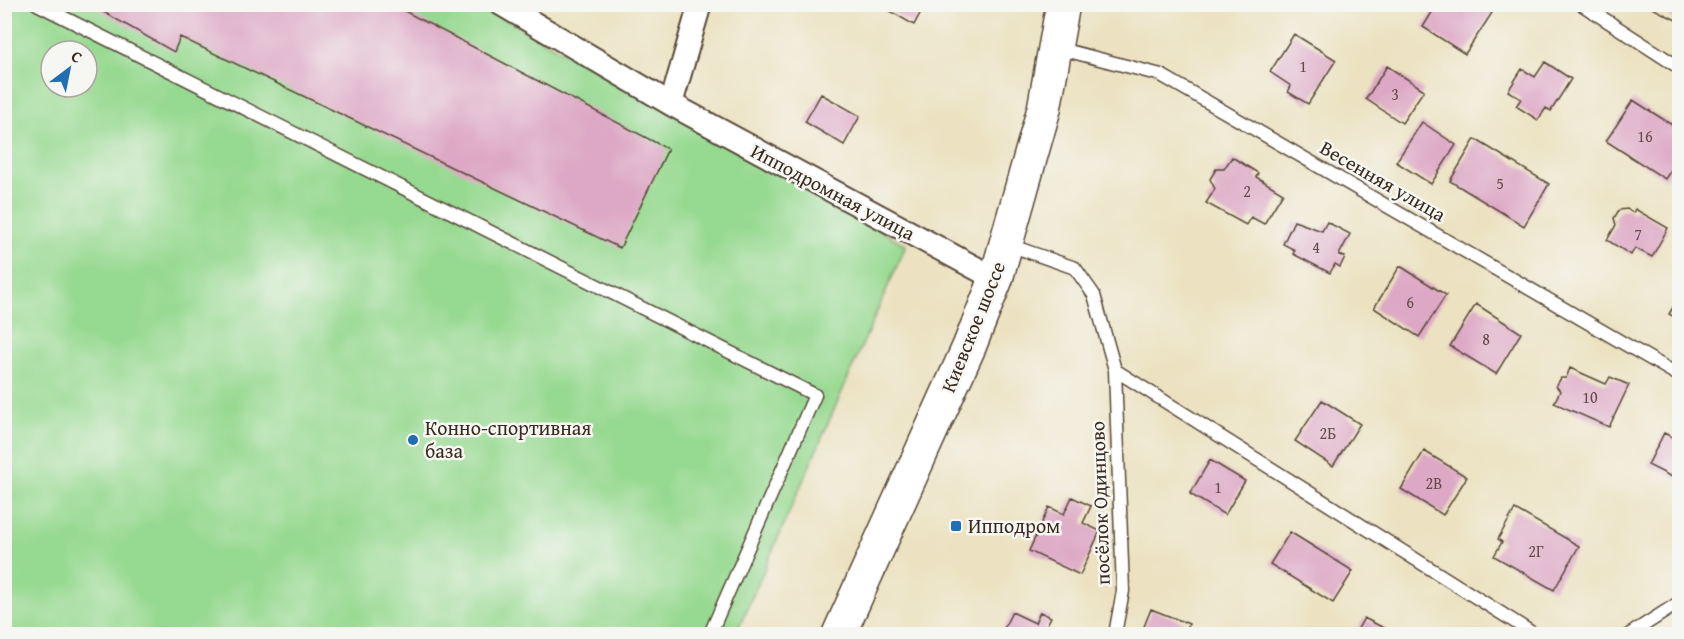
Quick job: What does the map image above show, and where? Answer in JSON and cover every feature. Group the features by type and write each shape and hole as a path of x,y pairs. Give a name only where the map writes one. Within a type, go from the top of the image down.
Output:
{"main road":[{"name":"Киевское шоссе","path":"839,634 969,347 996,279 1044,109 1063,4"}],"street":[{"name":"Ипподромная улица","path":"501,4 670,104 996,279"},
{"path":"670,104 700,4"}],"lane":[{"path":"37,4 815,395 710,634"},
{"path":"1581,4 1680,68"},
{"name":"Весенняя улица","path":"1055,47 1161,75 1680,376"},
{"name":"посёлок Одинцово","path":"1006,243 1075,268 1094,295 1115,370 1123,591 1115,634"},
{"path":"1115,370 1534,634"},
{"path":"1630,634 1680,602"}],"green space":[{"name":"Конно-спортивная база","path":"4,5 480,5 906,245 736,634 5,634"}],"building":[{"path":"878,4 925,4 914,25"},
{"path":"1437,4 1478,4 1492,13 1465,54 1423,27"},
{"path":"1654,4 1680,4 1680,22 1652,8"},
{"path":"91,5 393,5 668,149 620,248 180,37 174,52"},
{"path":"1294,34 1336,60 1308,104 1288,92 1291,86 1270,72"},
{"path":"1545,62 1571,79 1551,111 1546,108 1538,120 1516,106 1521,99 1508,91 1522,69 1535,77"},
{"path":"1387,66 1424,90 1402,123 1366,99"},
{"path":"821,94 860,116 844,145 805,122"},
{"path":"1633,100 1680,130 1680,156 1665,179 1606,141"},
{"path":"1422,122 1456,145 1431,184 1396,162"},
{"path":"1475,139 1549,184 1524,226 1450,181"},
{"path":"1232,157 1258,173 1256,177 1283,193 1264,224 1251,217 1246,225 1206,203 1215,189 1210,179 1216,169 1224,169"},
{"path":"1627,209 1633,213 1635,209 1668,228 1652,257 1635,248 1631,255 1607,240 1616,225 1614,218 1619,210"},
{"path":"1294,221 1322,231 1327,222 1350,234 1339,255 1345,257 1340,267 1335,264 1330,273 1293,254 1295,250 1283,244"},
{"path":"1400,266 1446,295 1419,337 1374,308"},
{"path":"1680,296 1680,320 1669,314"},
{"path":"1476,304 1521,333 1496,374 1450,346"},
{"path":"1570,368 1606,384 1610,377 1629,385 1609,427 1554,403 1560,391 1556,386 1561,378 1566,378"},
{"path":"1322,400 1360,424 1333,466 1295,441"},
{"path":"1664,433 1680,441 1680,481 1648,465"},
{"path":"1424,451 1467,477 1443,515 1401,489"},
{"path":"1210,460 1245,481 1225,515 1190,494"},
{"path":"1072,497 1091,506 1083,523 1100,531 1080,575 1029,551 1049,507 1064,514"},
{"path":"1515,509 1579,546 1554,590 1494,556 1502,542 1498,539"},
{"path":"1290,532 1353,571 1333,603 1270,564"},
{"path":"1151,609 1189,624 1185,634 1141,634"},
{"path":"1012,612 1035,623 1040,612 1051,617 1042,634 1001,634"},
{"path":"1364,618 1390,631 1389,634 1355,634"}],"place":[{"name":"Конно-спортивная база","path":"413,440"},
{"name":"Ипподром","path":"956,526"}]}
